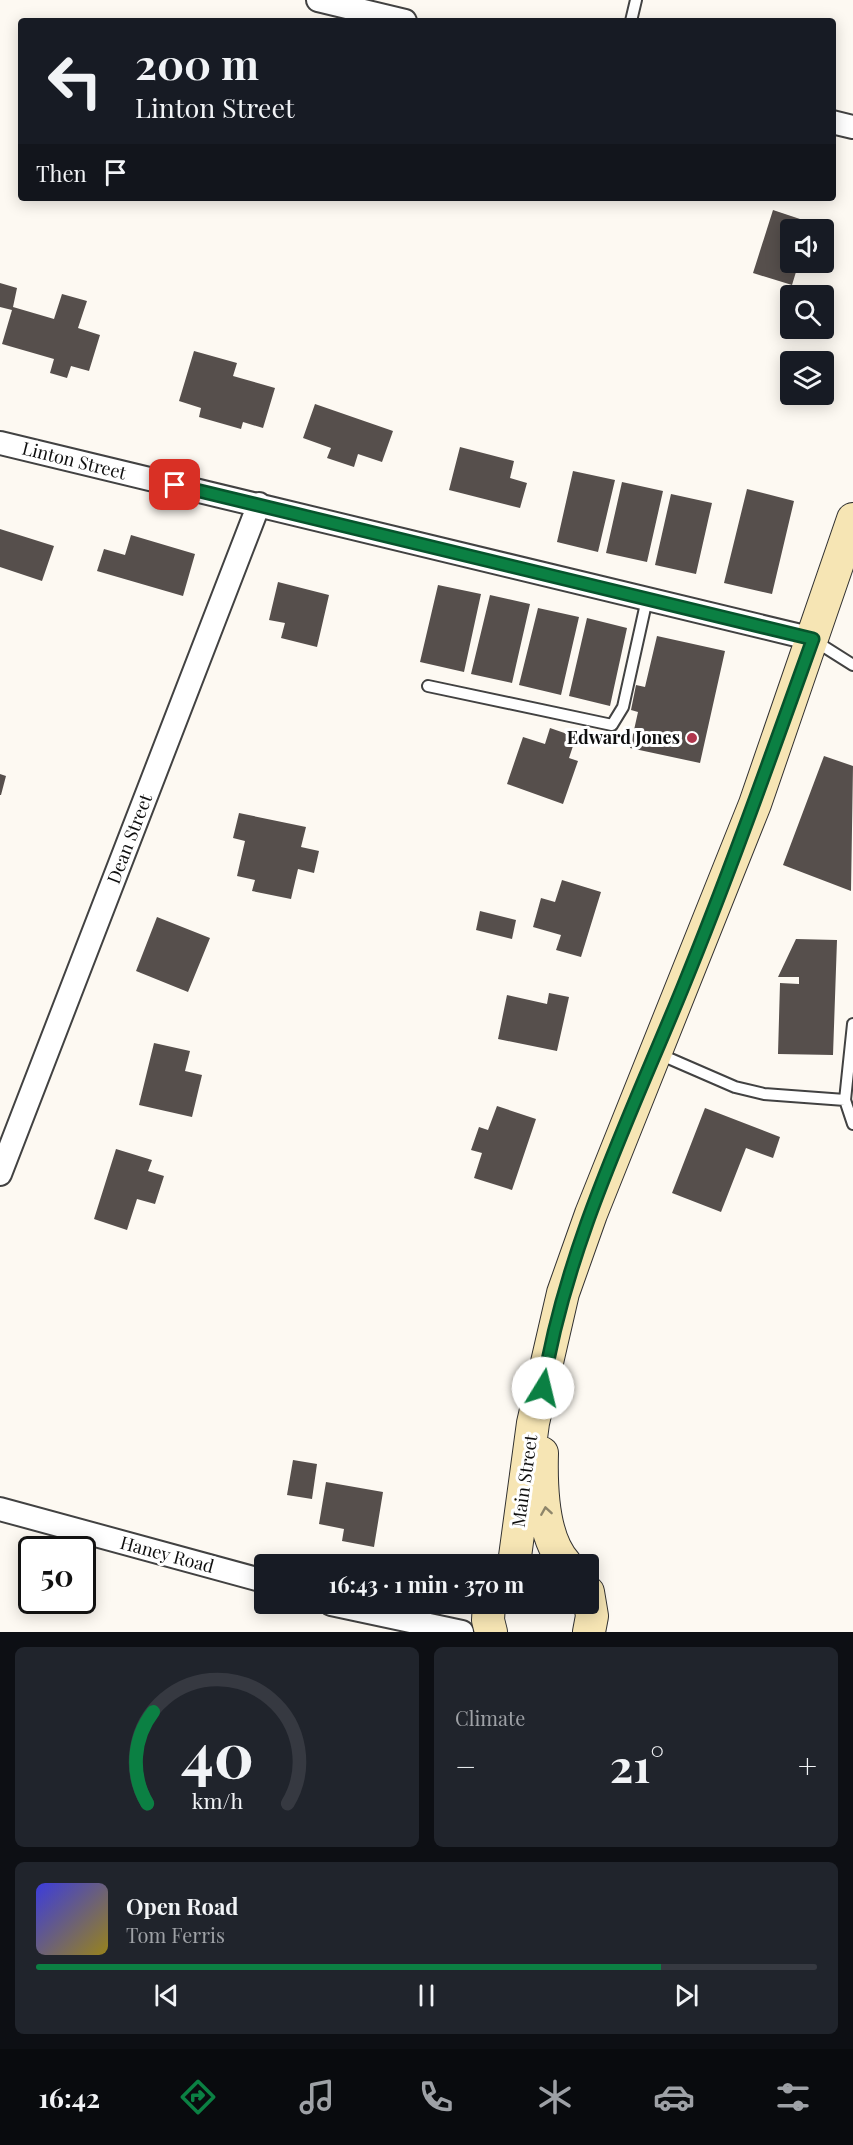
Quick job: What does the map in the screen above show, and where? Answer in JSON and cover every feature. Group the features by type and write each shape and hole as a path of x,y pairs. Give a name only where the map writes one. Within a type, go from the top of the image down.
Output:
{"main road":[{"name":"Main Street","path":"515,1554 526,1464 542,1398 550,1344 563,1293 591,1214 755,804 853,519"},
{"name":"Main Street","path":"542,1398 542,1475 546,1511 551,1537 560,1554"},
{"path":"488,1614 491,1632"},
{"path":"589,1632 592,1614"}],"street":[{"path":"318,0 393,18"},
{"path":"836,123 853,127"},
{"name":"Linton Street","path":"0,443 813,639"},
{"name":"Dean Street","path":"0,1174 259,504"},
{"name":"Haney Road","path":"0,1509 254,1578"},
{"path":"378,1614 462,1632"}],"lane":[{"path":"632,18 636,0"},
{"path":"428,686 612,725 623,707 647,599"},
{"path":"813,639 853,665"},
{"path":"853,1024 846,1071 845,1100 853,1124"},
{"path":"656,1053 735,1087 764,1094 845,1100"}],"building":[{"path":"773,210 800,219 780,219 780,273 796,273 792,285 753,273"},
{"path":"0,283 17,288 13,307 54,319 62,294 87,301 78,328 100,335 89,371 71,366 67,378 50,373 54,359 2,344 12,310 0,307"},
{"path":"194,351 237,363 233,376 275,388 263,428 243,422 241,429 199,417 201,408 179,401"},
{"path":"315,404 393,431 382,462 358,454 354,467 327,458 331,448 303,438"},
{"path":"460,447 514,461 510,478 527,483 520,508 449,490"},
{"path":"573,471 615,480 598,552 557,542"},
{"path":"622,482 663,491 647,562 606,553"},
{"path":"747,489 794,501 772,594 724,583"},
{"path":"671,494 712,503 696,574 655,565"},
{"path":"0,529 54,546 42,581 0,567"},
{"path":"131,535 195,554 183,596 97,571 104,549 125,555"},
{"path":"278,582 329,595 317,647 281,638 285,623 269,620"},
{"path":"438,585 481,594 464,672 420,662"},
{"path":"490,595 530,604 512,683 471,674"},
{"path":"538,608 579,617 561,695 519,685"},
{"path":"587,618 627,628 610,706 569,696"},
{"path":"657,636 725,651 700,763 630,748 638,712 631,710 636,685 645,687"},
{"path":"550,728 576,737 569,758 578,761 563,804 507,784 523,737 545,744"},
{"path":"824,756 853,766 851,891 783,865"},
{"path":"0,774 6,776 1,795 0,795"},
{"path":"239,813 306,827 301,847 319,851 314,873 298,869 291,899 252,891 255,880 237,876 245,841 233,838"},
{"path":"562,880 601,892 581,957 556,950 561,935 533,927 541,898 555,902"},
{"path":"480,911 516,920 512,939 476,930"},
{"path":"157,917 210,938 188,992 136,971"},
{"path":"796,939 837,940 833,1055 778,1054 780,983 799,984 799,977 778,977"},
{"path":"549,993 569,997 557,1051 498,1039 507,995 547,1004"},
{"path":"154,1043 190,1051 185,1071 202,1075 192,1117 139,1105"},
{"path":"497,1106 536,1119 512,1190 474,1178 482,1153 471,1150 479,1127 488,1130"},
{"path":"705,1108 780,1137 773,1158 746,1148 721,1212 672,1193"},
{"path":"116,1149 152,1160 148,1171 164,1176 155,1204 137,1199 127,1230 94,1219"},
{"path":"293,1460 317,1464 312,1499 287,1495"},
{"path":"326,1482 383,1492 374,1547 342,1541 344,1529 319,1524"}],"place":[{"name":"Edward Jones","path":"692,738"}],"route":[{"path":"175,485 813,639 755,804 591,1214 563,1293 550,1344 543,1388"}]}
